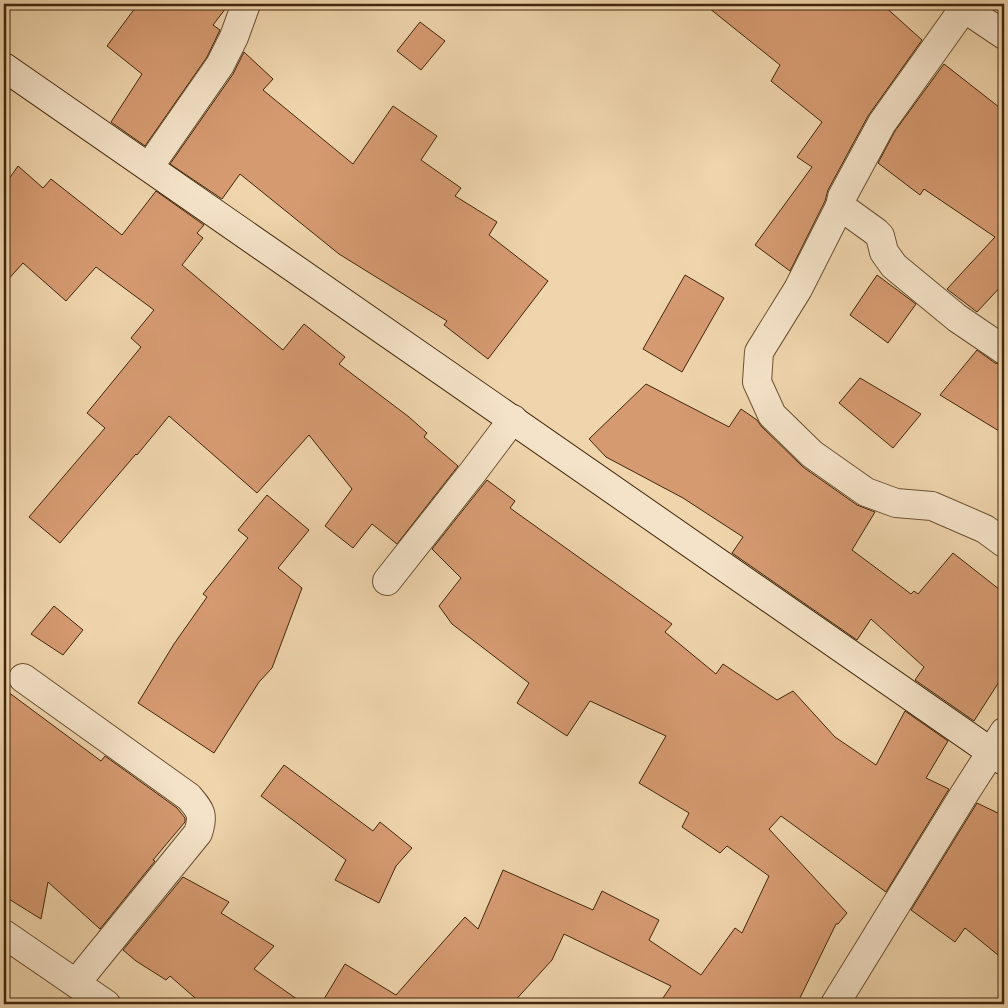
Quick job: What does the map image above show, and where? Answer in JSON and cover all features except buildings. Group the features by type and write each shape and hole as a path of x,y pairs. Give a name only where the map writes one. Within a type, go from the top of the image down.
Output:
{"street":[{"path":"149,167 220,65 234,37 246,4"},
{"path":"1004,35 961,6 882,123 842,197 840,206 798,289 760,352 757,367 757,382 772,415 812,454 866,492 896,503 932,506 985,530 1004,543"},
{"path":"4,67 513,419 1000,748 835,1004"},
{"path":"840,206 876,232 882,242 884,252 894,266 957,318 1004,350"},
{"path":"387,581 513,419"},
{"path":"23,678 189,797 198,808 202,821 198,833 76,983"},
{"path":"4,934 106,1004"}]}
